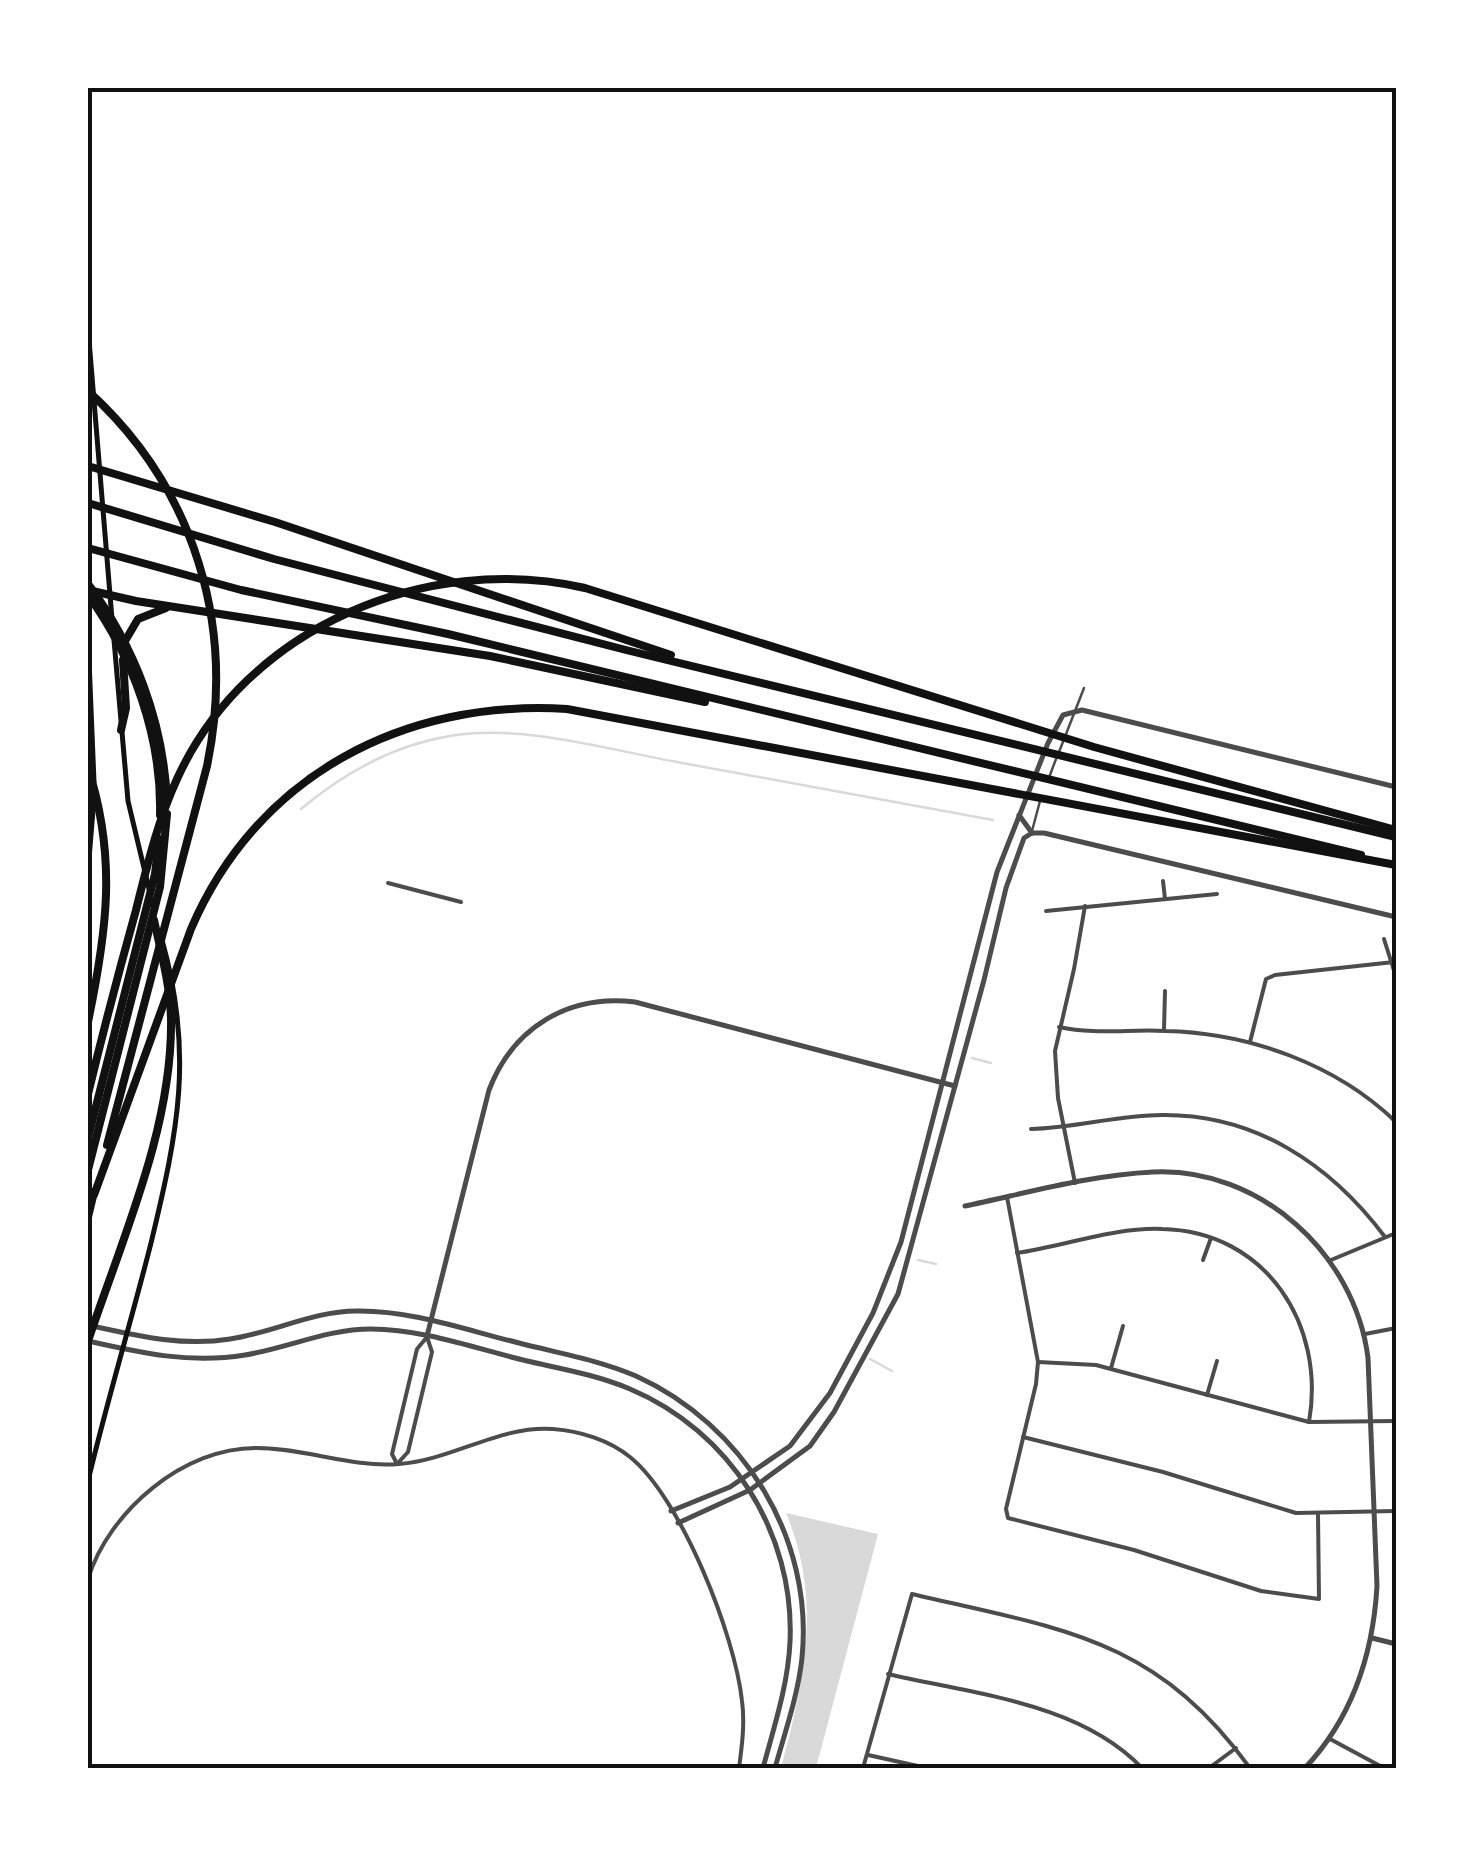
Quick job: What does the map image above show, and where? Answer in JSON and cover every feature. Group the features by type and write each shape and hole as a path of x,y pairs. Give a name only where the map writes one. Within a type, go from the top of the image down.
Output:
{"highway":[{"path":"88,392 132,437 166,485 186,524 204,572 214,620 218,680 204,780 88,1217"},
{"path":"88,466 275,522 718,671"},
{"path":"88,503 274,559 718,671 1396,833"},
{"path":"88,548 241,590 448,634 1396,865"},
{"path":"88,1094 165,810 177,778 202,736 235,696 279,654 321,625 369,603 434,584 478,578 541,580 596,591 1094,748 1396,833"},
{"path":"88,589 170,606 490,656 683,698 759,710"},
{"path":"88,589 105,606 132,656 152,708 166,790 167,834 88,1170"},
{"path":"120,730 126,708 123,654 128,632 146,614 170,606"},
{"path":"94,1195 199,909 228,862 260,823 327,766 414,725 462,713 518,707 567,709 1396,865"},
{"path":"88,768 106,858 104,937 88,1022"},
{"path":"88,887 88,906"},
{"path":"88,1341 165,1096 171,1014 150,898"},
{"path":"88,1138 147,924"}],"main road":[{"path":"88,328 104,488 120,730 132,823 175,990 180,1097 168,1179 88,1481"},
{"path":"88,635 95,759 88,871"}],"street":[{"path":"672,1512 757,1478 816,1416 874,1314 894,1267 997,872 1065,714 1076,710 1396,787"},
{"path":"1019,815 1032,832"},
{"path":"678,1523 810,1446 823,1431 898,1294 1010,876 1024,838 1032,832 1044,833 1396,917"},
{"path":"1163,881 1166,899"},
{"path":"388,883 461,902"},
{"path":"1046,911 1217,894"},
{"path":"1075,1183 1055,1072 1059,1027 1085,906"},
{"path":"1384,938 1396,978"},
{"path":"1250,1042 1266,980 1394,962"},
{"path":"1164,1030 1165,992"},
{"path":"397,1464 392,1454 417,1349 427,1336 492,1082 508,1052 526,1033 561,1010 600,1000 652,1005 956,1086"},
{"path":"1059,1027 1087,1033 1164,1030 1250,1042 1324,1072 1396,1122"},
{"path":"1031,1129 1164,1115 1217,1122 1263,1136 1332,1177 1385,1238"},
{"path":"966,1206 1075,1183 1156,1172 1190,1175 1252,1194 1286,1215 1331,1260 1365,1334 1377,1586 1372,1638 1354,1695 1330,1740 1304,1768"},
{"path":"1006,1198 1038,1362 1006,1509 1008,1518 1134,1550 1261,1591 1319,1599 1318,1514"},
{"path":"1018,1253 1141,1229 1175,1230 1228,1246 1268,1274 1288,1298 1303,1327 1314,1383 1309,1422"},
{"path":"1331,1260 1396,1232"},
{"path":"1203,1260 1211,1238"},
{"path":"88,1325 181,1341 228,1340 332,1313 396,1313 602,1364 639,1378 696,1413 728,1442 757,1478 791,1551 802,1617 800,1672 775,1768"},
{"path":"1112,1368 1123,1326"},
{"path":"1365,1334 1396,1328"},
{"path":"88,1341 172,1358 211,1360 343,1330 376,1329 427,1336 590,1376 638,1393 696,1428 746,1485 766,1518 777,1548 790,1611 786,1678 762,1768"},
{"path":"397,1464 408,1452 432,1352 427,1336"},
{"path":"1207,1396 1216,1361"},
{"path":"1038,1362 1080,1362 1112,1368 1309,1422 1396,1420"},
{"path":"88,1579 112,1532 137,1503 168,1478 214,1456 262,1448 362,1463 397,1464 445,1457 511,1433 551,1428 577,1432 616,1448 648,1474 678,1523 710,1591 734,1662 743,1719 739,1768"},
{"path":"1024,1437 1163,1472 1276,1509 1318,1514 1396,1511"},
{"path":"862,1768 912,1594 1055,1627 1100,1642 1160,1676 1198,1706 1250,1768"},
{"path":"1372,1638 1396,1644"},
{"path":"888,1674 1054,1714 1112,1744 1142,1768"},
{"path":"1330,1740 1384,1768"},
{"path":"1209,1768 1236,1748"},
{"path":"866,1754 927,1768"}],"lane":[{"path":"1032,832 1032,818 1084,688"}],"shaded area":[{"path":"786,1513 878,1534 816,1768 781,1768 797,1704 807,1609 797,1546"}],"waterway":[{"path":"301,809 352,772 409,746 450,736 507,733 564,740 993,820"},
{"path":"972,1058 991,1063"},
{"path":"918,1260 936,1264"},
{"path":"870,1359 892,1371"}]}
